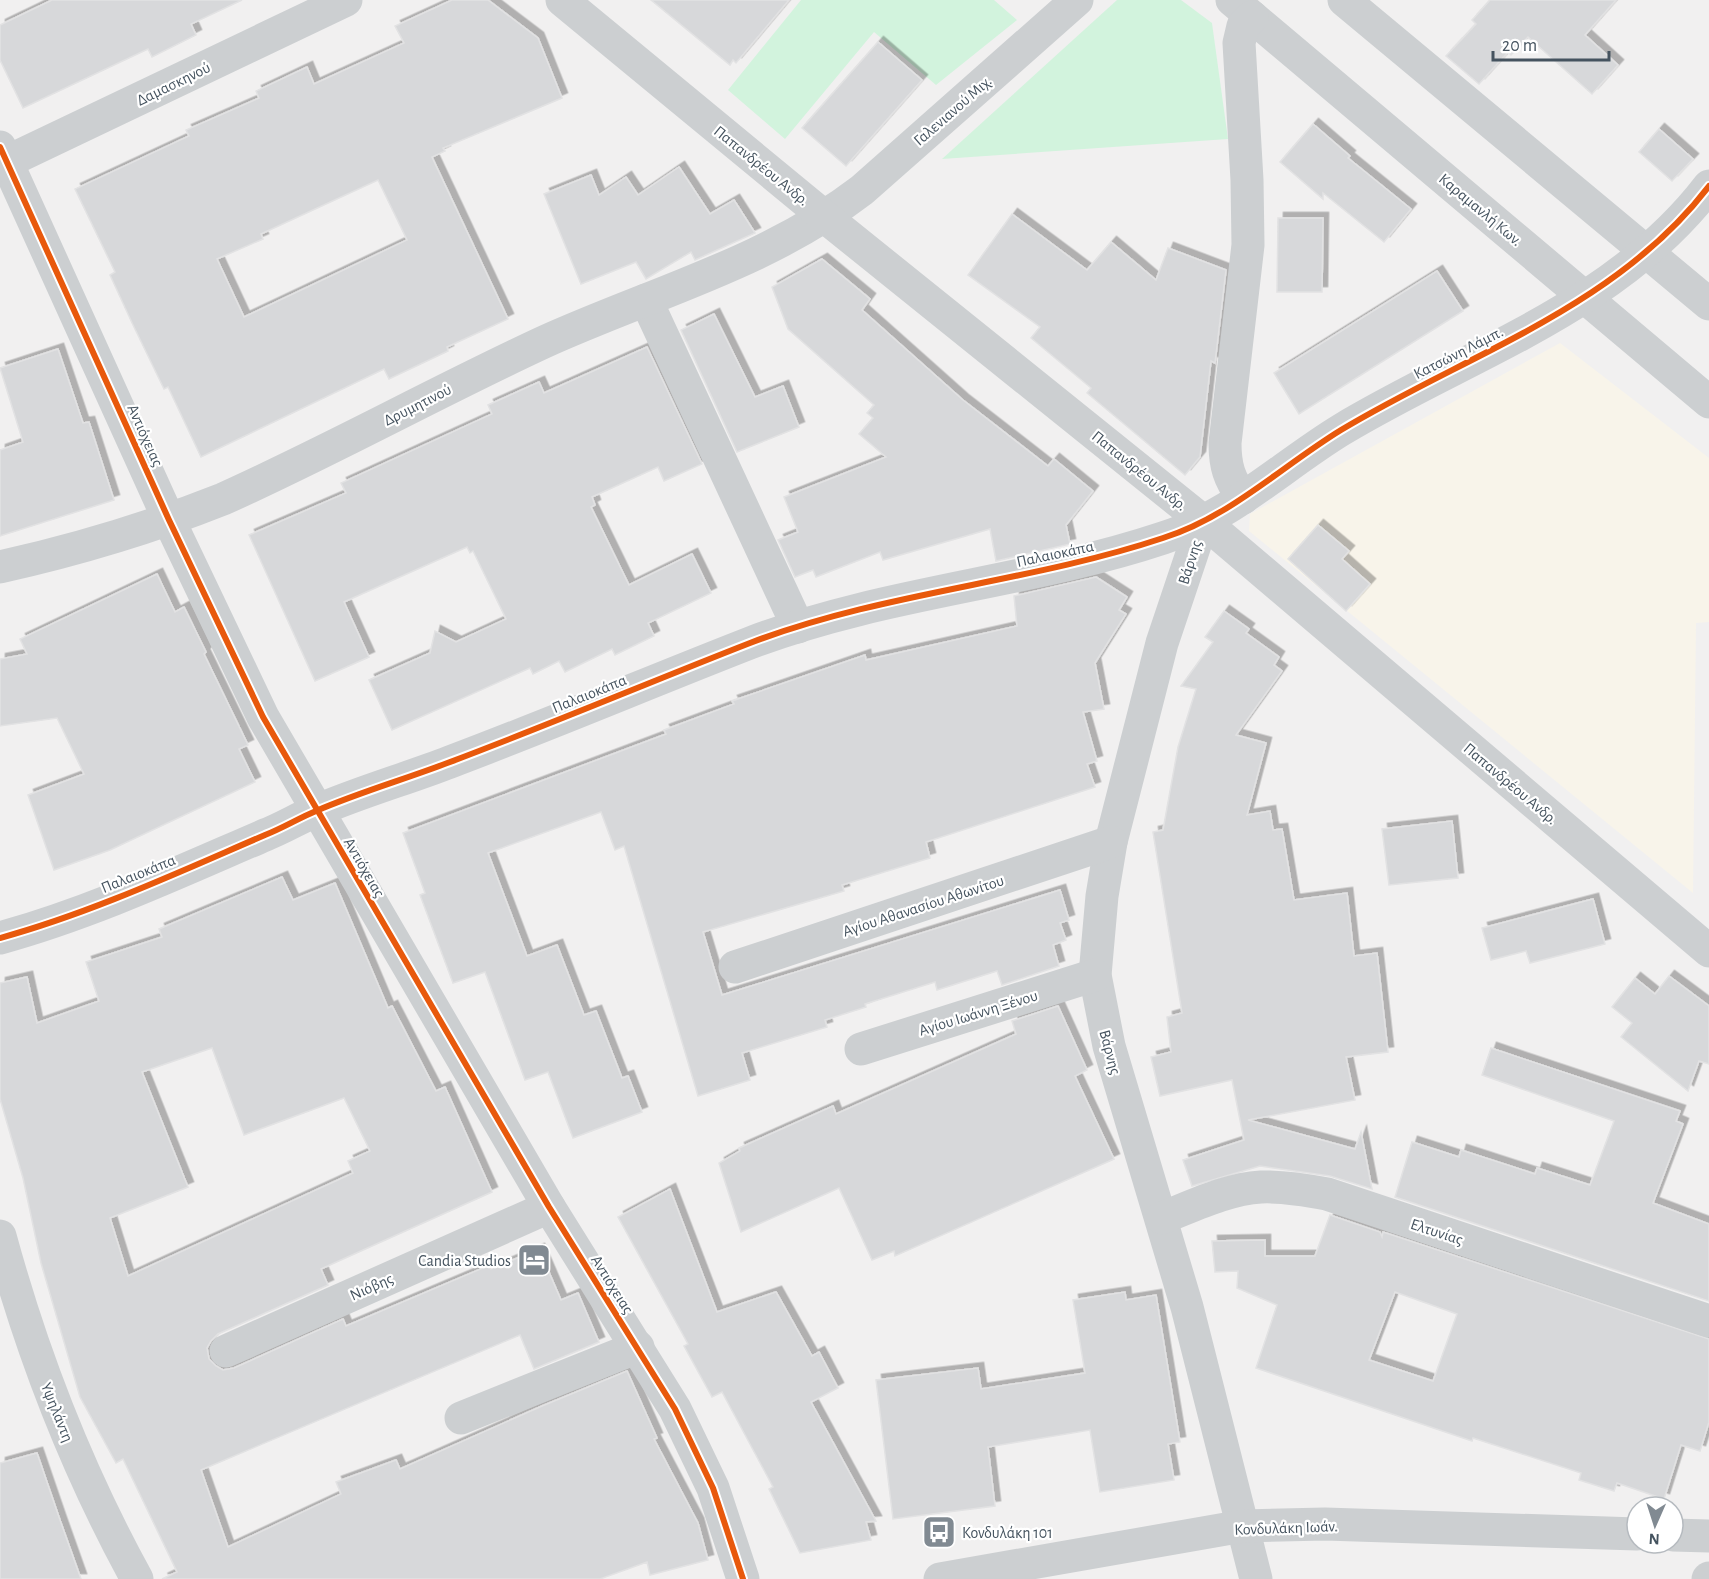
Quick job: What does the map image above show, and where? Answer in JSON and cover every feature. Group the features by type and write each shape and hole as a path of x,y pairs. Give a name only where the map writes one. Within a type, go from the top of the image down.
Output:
{"street":[{"name":"Δαμασκηνού","path":"2,158 346,0"},
{"name":"Παπανδρέου Ανδρ.","path":"562,0 825,217 1203,521 1709,951"},
{"name":"Γαλενιανού Μιχ.","path":"825,217 862,190 1077,0"},
{"path":"1344,0 1709,304"},
{"name":"Καραμανλή Κων.","path":"1242,9 1709,402"},
{"name":"Καραμανλή Κων.","path":"1242,9 1243,26 1239,44 1247,180 1248,245 1225,450 1226,469 1243,498"},
{"name":"Αντιόχειας","path":"2,158 263,717 549,1207 675,1409 728,1528 743,1579"},
{"name":"Κατσώνη Λάμπ.","path":"1203,521 1243,498 1303,454 1370,413 1539,326 1585,297 1647,252 1686,215 1709,186"},
{"name":"Δρυμητινού","path":"0,567 116,538 170,520 270,477 546,341 706,278 785,240 825,217"},
{"path":"646,300 798,627"},
{"name":"Παλαιοκάπα","path":"0,938 122,895 271,833 316,811 447,764 798,627 856,610 1110,555 1170,536 1203,521"},
{"name":"Βάρνης","path":"1203,521 1162,643 1111,842 1099,919 1095,975 1108,1046 1162,1218 1221,1432 1256,1579"},
{"name":"Αγίου Αθανασίου Αθωνίτου","path":"735,967 1111,842"},
{"name":"Αγίου Ιωάννη Ξένου","path":"861,1049 1095,975"},
{"name":"Ελτυνίας","path":"1162,1218 1241,1190 1261,1187 1304,1190 1338,1198 1709,1321"},
{"name":"Νιόβης","path":"226,1352 549,1207"},
{"name":"Υψηλάντη","path":"0,1236 20,1310 44,1378 98,1508 137,1579"},
{"path":"461,1418 638,1347"},
{"name":"Κονδυλάκη Ιωάν.","path":"940,1579 996,1575 1243,1526 1325,1524 1625,1534"},
{"path":"1685,1535 1709,1536"}],"shaded area":[{"path":"1560,343 1709,458 1709,622 1696,623 1693,893 1249,531 1250,514"}],"green space":[{"path":"801,0 994,0 1017,20 936,85 874,32 785,139 728,90"},
{"path":"1117,0 1181,0 1212,23 1228,139 942,159"}],"building":[{"path":"52,0 242,0 191,24 196,35 152,57 148,49 23,108 0,60 0,25"},
{"path":"452,0 488,0 538,38 562,98 443,148 445,151 432,157 508,319 447,347 448,351 389,379 384,369 201,457 168,387 164,389 133,325 110,275 115,272 75,189 189,136 186,130 259,98 256,91 307,67 314,84 404,43 395,26","holes":["378,180 407,240 244,317 217,259 263,239 261,234"]},
{"path":"651,0 789,0 736,63 733,60 730,65"},
{"path":"1490,0 1616,0 1585,35 1618,65 1592,94 1528,37 1511,55 1508,52 1479,84 1446,56 1476,24 1472,20"},
{"path":"878,42 922,80 846,166 802,128"},
{"path":"1313,124 1350,156 1348,158 1411,209 1384,242 1323,193 1323,199 1280,162"},
{"path":"1659,129 1693,159 1672,181 1639,152"},
{"path":"679,167 710,214 734,200 755,233 695,260 691,252 646,279 636,262 581,284 544,194 591,175 599,195 626,177 638,195"},
{"path":"1012,214 1087,270 1111,242 1156,280 1168,248 1226,270 1215,363 1211,361 1200,457 1185,475 1087,393 1091,388 1031,338 1040,327 968,275"},
{"path":"1278,218 1323,218 1322,292 1277,292"},
{"path":"822,259 870,299 862,310 963,400 1048,466 1054,459 1093,491 1066,525 1070,544 996,561 990,529 883,560 880,552 816,577 813,570 795,577 778,540 798,532 784,497 886,457 859,434 873,418 867,413 874,405 788,329 772,287"},
{"path":"1437,271 1463,311 1299,414 1274,373"},
{"path":"714,314 755,397 783,386 799,427 737,452 681,330"},
{"path":"647,347 702,464 664,481 658,467 592,497 595,505 591,507 629,585 692,554 711,593 648,623 654,636 615,655 612,649 565,672 559,661 533,674 530,668 392,730 369,680 430,653 435,631 456,642 506,619 473,551 470,553 467,547 344,602 369,657 315,681 249,535 346,493 341,483 492,414 488,405 539,382 544,393"},
{"path":"58,349 83,423 89,422 114,500 0,536 0,450 23,442 0,368"},
{"path":"1318,525 1349,551 1342,559 1370,584 1346,611 1288,559"},
{"path":"157,574 175,612 184,607 206,652 204,654 248,745 239,749 255,782 110,850 54,870 28,795 84,774 57,718 0,726 0,659 27,654 20,639"},
{"path":"1096,577 1127,597 1119,610 1126,614 1095,663 1104,709 1083,712 1097,761 1087,764 1095,787 926,842 930,858 842,885 844,891 703,932 722,995 1060,890 1069,920 1060,923 1066,940 1053,945 1059,966 1002,985 997,971 937,990 935,982 865,1004 866,1007 825,1020 827,1027 742,1053 750,1080 698,1096 624,846 615,850 601,812 488,853 527,956 557,945 584,1015 596,1011 622,1078 628,1076 642,1112 573,1138 548,1072 525,1080 485,972 453,983 420,895 425,893 403,833 666,734 664,730 734,704 732,701 865,655 866,660 1017,626 1014,596"},
{"path":"1224,611 1249,629 1246,633 1279,657 1274,665 1282,671 1236,735 1266,743 1247,815 1270,811 1273,830 1282,829 1294,900 1347,893 1354,956 1377,953 1388,1052 1346,1057 1355,1100 1248,1120 1355,1149 1361,1132 1372,1189 1330,1176 1260,1166 1192,1186 1183,1160 1244,1140 1232,1080 1160,1096 1151,1057 1171,1052 1167,1017 1182,1013 1153,832 1163,830 1178,747 1196,689 1181,686 1213,642 1205,637"},
{"path":"1452,821 1458,878 1389,885 1382,829"},
{"path":"282,877 293,900 335,883 388,1008 392,1006 436,1091 445,1087 492,1192 321,1269 328,1285 218,1334 207,1348 209,1359 216,1366 223,1370 234,1368 343,1319 346,1326 490,1265 491,1269 539,1249 561,1300 578,1293 599,1342 534,1369 520,1335 201,1470 228,1547 341,1494 336,1482 396,1460 400,1469 627,1371 657,1438 654,1439 698,1523 708,1560 650,1575 647,1562 600,1579 162,1579 177,1572 123,1459 116,1463 80,1397 41,1263 23,1178 0,1099 0,983 27,977 37,1023 99,1001 86,962 162,937 159,929","holes":["212,1048 244,1135 344,1098 370,1151 348,1161 353,1173 128,1276 110,1218 188,1187 142,1072"]},
{"path":"1593,899 1605,944 1530,963 1526,951 1491,960 1482,928"},
{"path":"1669,976 1709,1006 1709,1064 1699,1061 1688,1091 1621,1037 1632,1023 1612,1007 1635,978 1655,994"},
{"path":"1058,1006 1087,1070 1075,1076 1114,1159 895,1256 894,1251 872,1260 839,1188 741,1232 719,1163 740,1151 739,1148 833,1106 836,1114 1016,1034 1012,1021"},
{"path":"1491,1048 1680,1111 1676,1121 1683,1124 1653,1203 1709,1224 1709,1301 1395,1197 1412,1142 1459,1157 1461,1150 1535,1174 1537,1168 1590,1185 1614,1121 1482,1075"},
{"path":"670,1189 717,1312 776,1292 812,1356 819,1352 838,1388 811,1402 876,1521 866,1522 871,1540 800,1553 769,1489 773,1487 722,1392 712,1397 684,1346 688,1344 618,1217"},
{"path":"1330,1215 1380,1232 1382,1237 1383,1232 1709,1339 1709,1422 1700,1451 1681,1445 1665,1495 1652,1495 1617,1483 1614,1491 1579,1480 1581,1473 1473,1438 1472,1441 1256,1368 1277,1305 1237,1288 1238,1271 1215,1272 1212,1241 1265,1240 1265,1256 1315,1256","holes":["1395,1292 1457,1314 1433,1381 1369,1360"]},
{"path":"1125,1292 1126,1300 1156,1295 1180,1442 1168,1444 1174,1480 1100,1492 1090,1430 988,1447 995,1506 893,1519 876,1380 978,1368 981,1389 1085,1373 1073,1300"},
{"path":"37,1453 81,1579 0,1579 0,1463"}],"cycle path":[{"path":"0,147 169,520 263,717 549,1207 675,1409 713,1488 743,1579"},
{"path":"0,938 68,917 200,863 333,804 488,748 750,643 852,611 1060,566 1112,553 1187,529 1255,490 1341,430 1488,352 1585,297 1630,265 1672,228 1709,186"}],"place":[{"name":"Candia Studios","path":"534,1260"},
{"name":"Κονδυλάκη 101","path":"939,1532"}]}
